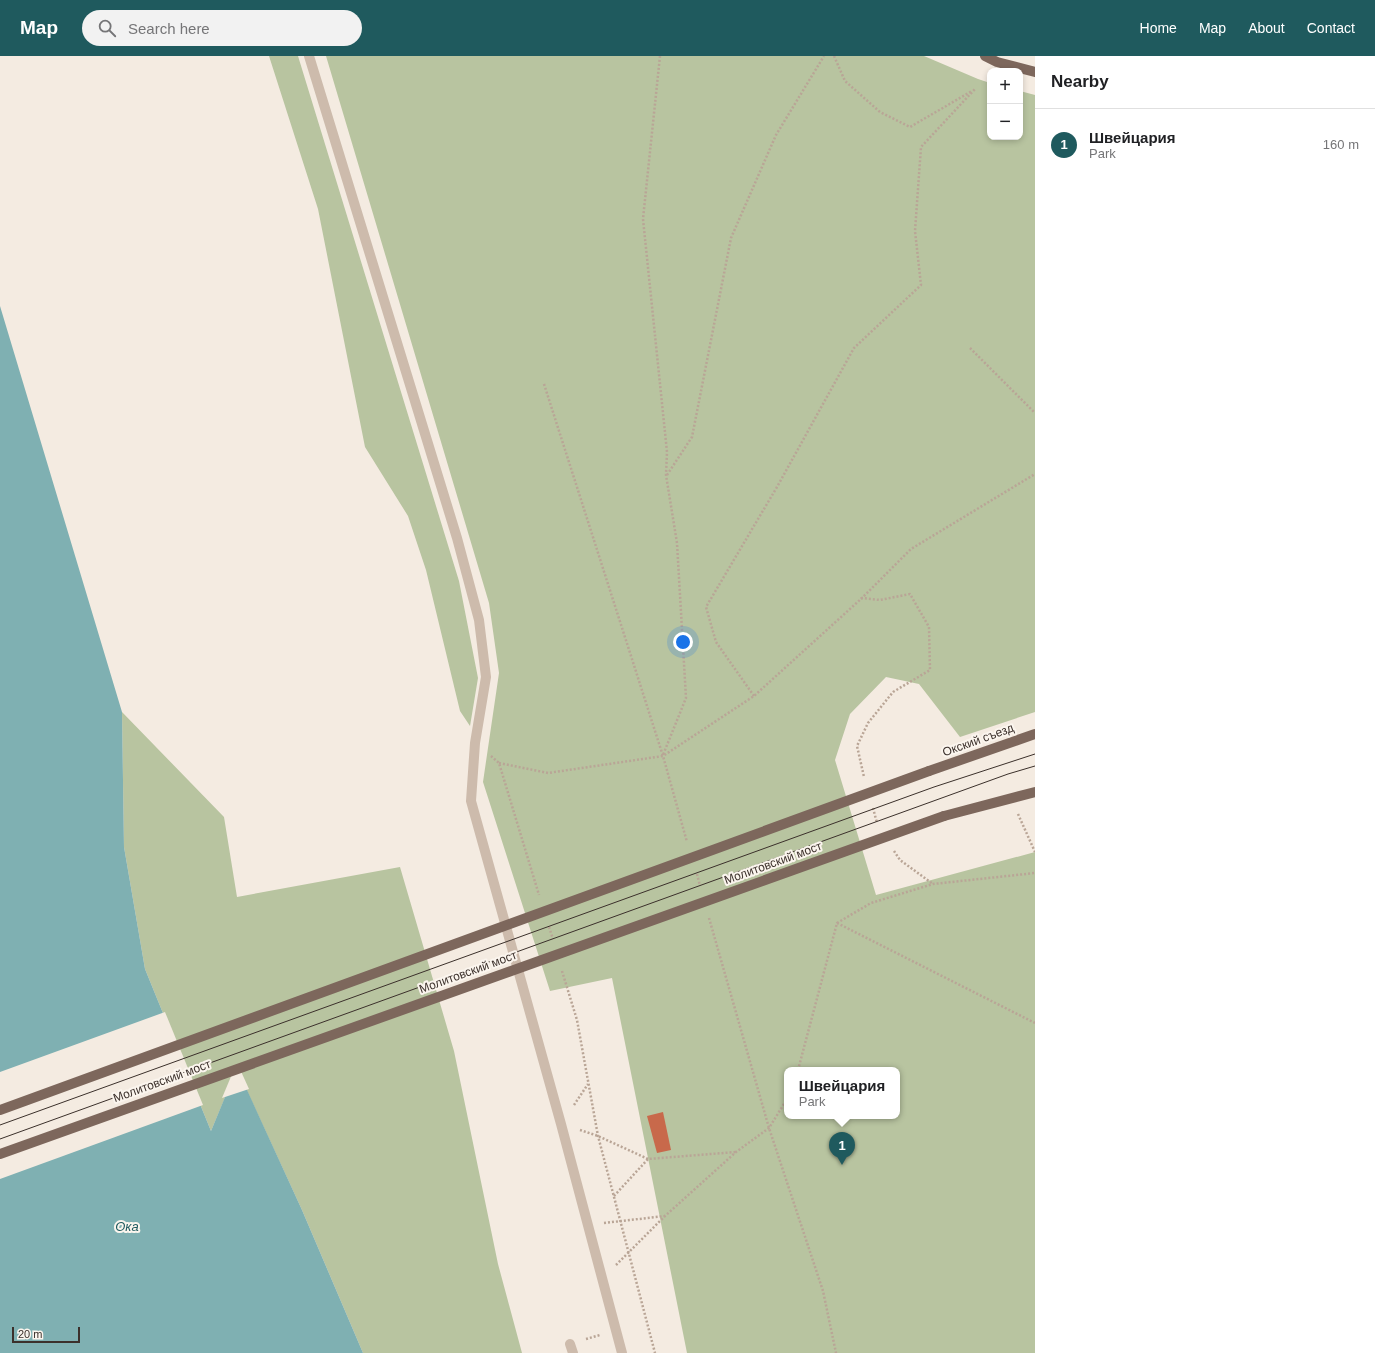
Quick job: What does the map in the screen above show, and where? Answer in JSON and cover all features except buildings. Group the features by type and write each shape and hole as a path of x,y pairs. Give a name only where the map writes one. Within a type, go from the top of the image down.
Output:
{"main road":[{"path":"985,56 997,62 1035,72"},
{"name":"Окский съезд","path":"0,1110 929,771 1035,734"},
{"name":"Молитовский мост","path":"0,1154 944,816 1035,792"}],"lane":[{"path":"309,56 457,538 479,620 486,677 475,743 471,801 561,1124 622,1353"}],"path":[{"path":"660,56 643,219 667,452 666,475 677,543 686,698 663,756"},
{"path":"666,475 692,437 731,238 776,135 824,56"},
{"path":"754,696 716,642 706,607 777,487 854,348 921,285 915,231 921,147 975,89 910,127 880,112 845,81 834,56"},
{"path":"970,348 1035,413"},
{"path":"835,624 911,549 1035,474"},
{"path":"475,743 499,763 548,774 663,756 754,696 862,598 880,600 910,594 929,627 930,670"},
{"path":"499,763 541,900"},
{"path":"1019,814 1035,852"},
{"path":"799,1067 837,923 871,903 933,884 1035,873"},
{"path":"548,922 554,945"},
{"path":"837,923 1035,1023"},
{"path":"561,968 577,1020 598,1136 655,1353"},
{"path":"602,1278 665,1216 736,1152 769,1128 784,1104"},
{"path":"561,1124 598,1136 648,1159 736,1152"},
{"path":"614,1196 648,1159"},
{"path":"620,1222 665,1216"},
{"path":"571,1348 616,1331"}],"green space":[{"path":"269,56 298,56 459,581 478,678 470,726 460,711 426,570 408,516 365,447 318,209"},
{"path":"326,56 924,56 987,82 987,140 1023,140 1023,92 1035,95 1035,712 960,737 919,684 886,677 850,714 835,760 876,895 1035,852 1035,1353 687,1353 612,978 550,991 483,782 499,673 489,603"},
{"path":"122,712 224,817 237,897 400,867 454,1051 498,1264 522,1353 363,1353 302,1210 237,1069 211,1131 145,969 124,847"}],"water":[{"name":"Ока","path":"0,306 122,712 124,847 145,969 211,1131 237,1068 302,1210 363,1353 0,1353"}],"pier":[{"path":"165,1012 203,1105 0,1179 0,1072"},
{"path":"235,1067 239,1067 249,1089 222,1098"}],"tram line":[{"path":"0,1125 934,787 1035,754"},
{"path":"0,1139 1008,774 1035,766"}],"place":[{"name":"Швейцария","path":"842,1165"}]}
